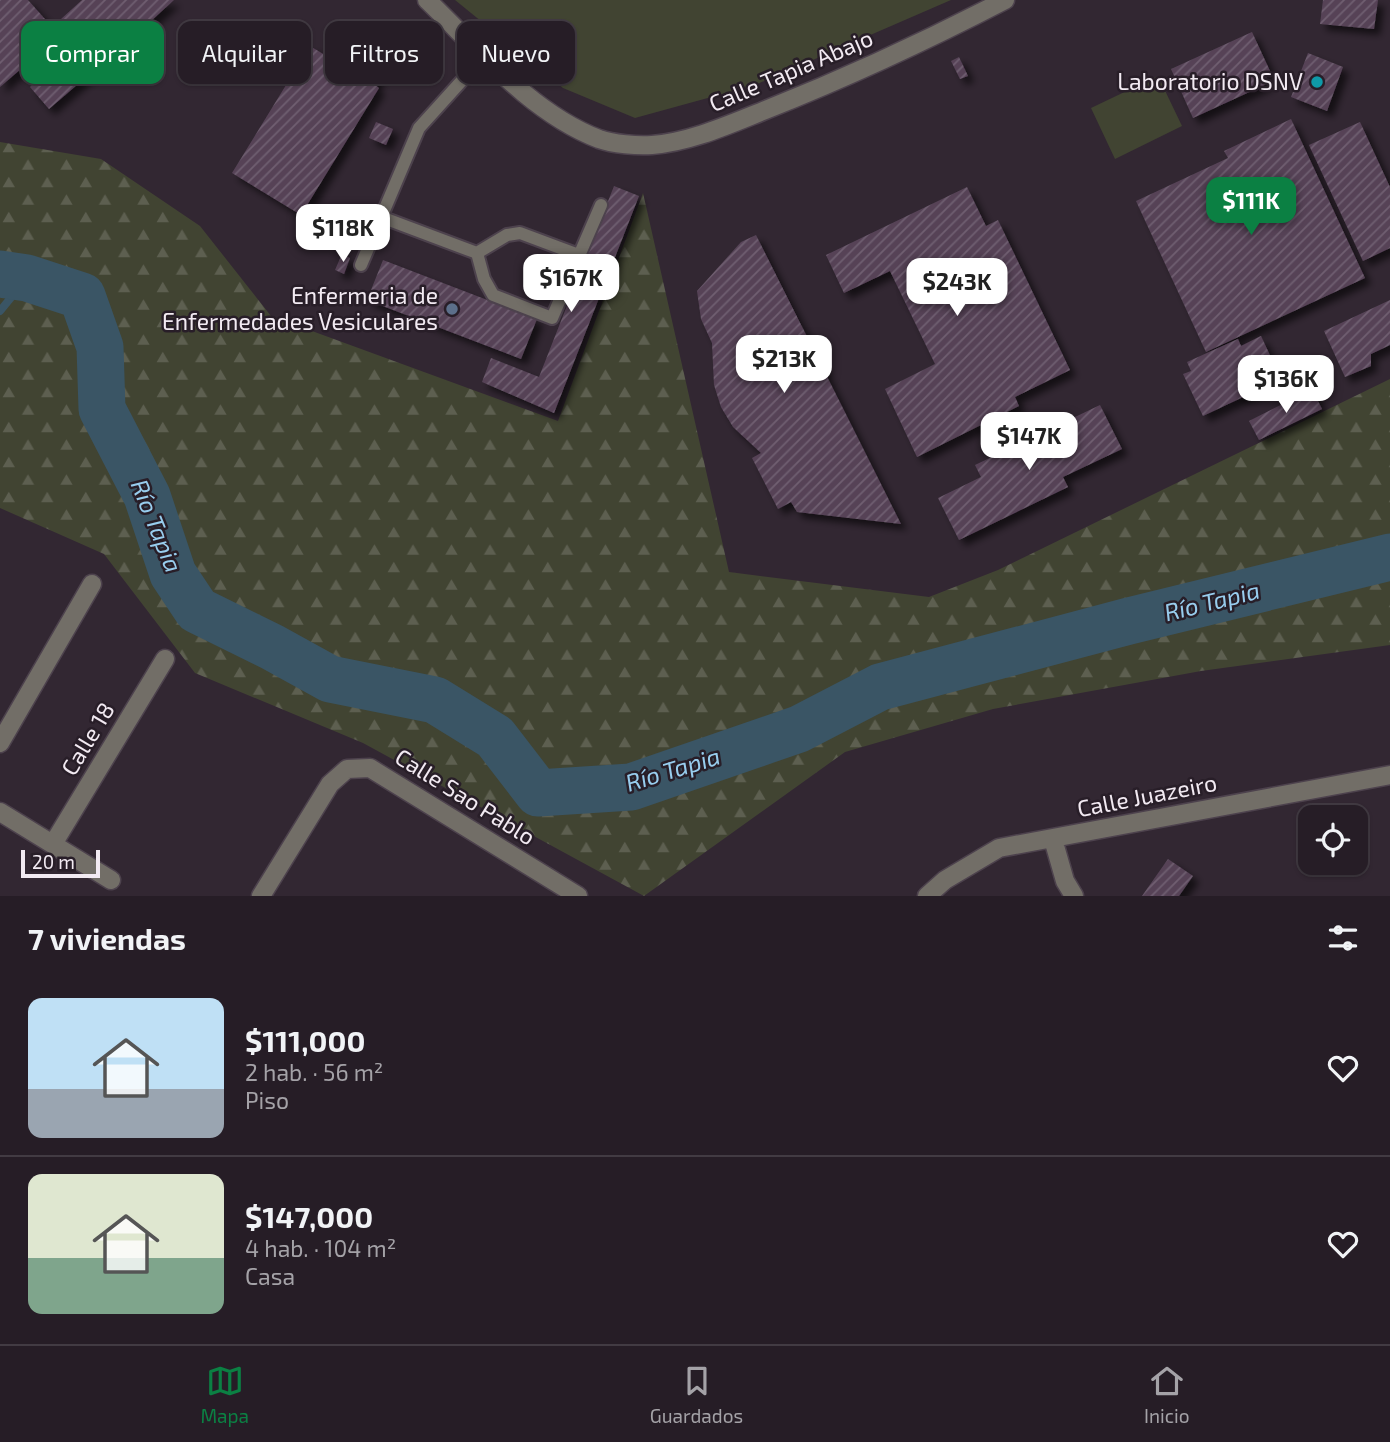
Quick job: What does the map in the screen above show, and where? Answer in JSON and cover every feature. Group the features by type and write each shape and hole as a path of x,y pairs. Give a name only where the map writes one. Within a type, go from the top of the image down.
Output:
{"street":[{"name":"Calle Tapia Abajo","path":"427,0 457,28"},
{"name":"Calle Tapia Abajo","path":"515,84 534,102 567,124 603,140 651,145 710,132 822,88 1005,0"},
{"path":"0,743 92,584"},
{"name":"Calle 18","path":"53,844 165,659"},
{"name":"Calle Sao Pablo","path":"261,896 330,784 347,769 370,768 578,896"},
{"name":"Calle Juazeiro","path":"927,896 945,880 999,848 1390,775"},
{"path":"0,812 111,880"},
{"path":"1053,839 1065,881 1074,896"}],"lane":[{"path":"361,265 419,128 459,84"},
{"path":"477,253 484,279 493,295 552,318 601,205"},
{"path":"381,217 477,253"},
{"path":"477,253 507,235 520,233 579,255"}],"green space":[{"path":"455,0 951,0 755,85 635,118 558,84 575,84 575,21 481,21"},
{"path":"1158,76 1182,126 1115,159 1091,108"},
{"path":"0,142 101,159 200,226 271,316 558,421 643,193 729,572 929,597 998,570 1390,379 1390,645 1201,671 993,709 845,752 644,896 363,743 195,673 104,554 0,508"}],"building":[{"path":"0,0 28,0 47,21 21,21 21,69 0,87"},
{"path":"82,0 174,0 151,21 61,19"},
{"path":"1323,0 1378,0 1374,29 1320,24"},
{"path":"1252,32 1270,71 1264,73 1269,83 1193,118 1171,69"},
{"path":"311,47 325,55 325,84 374,84 379,88 301,215 232,173 287,84 311,84"},
{"name":"Laboratorio DSNV","path":"1308,53 1343,67 1327,111 1291,97"},
{"path":"959,57 968,76 960,79 951,61"},
{"path":"33,84 78,84 49,109 30,87"},
{"path":"1291,119 1365,278 1206,352 1136,201 1228,158 1224,151"},
{"path":"376,122 393,129 386,145 369,138"},
{"path":"1360,122 1390,187 1390,248 1363,261 1309,145"},
{"path":"614,186 639,196 554,413 482,382 491,358 539,377"},
{"path":"967,187 986,226 998,220 1070,370 1015,397 1019,406 917,457 885,389 935,364 890,271 844,293 826,255"},
{"path":"756,235 901,524 797,512 791,502 778,509 752,458 761,453 733,427 721,407 714,385 712,343 701,319 697,291 741,242"},
{"path":"342,254 350,258 344,274 335,270"},
{"name":"Enfermeria de Enfermedades Vesiculares","path":"383,260 537,319 521,359 367,300"},
{"path":"1390,300 1390,345 1371,354 1371,366 1345,377 1324,331"},
{"path":"1261,336 1281,379 1203,416 1183,374 1191,371 1187,362 1238,339 1241,346"},
{"path":"1312,389 1322,409 1259,440 1249,421"},
{"path":"1100,405 1122,449 1063,477 1068,487 959,540 938,498 981,477 975,465"},
{"path":"1168,859 1193,876 1179,896 1142,896"}],"waterway":[{"name":"Río Tapia","path":"0,274 27,278 82,296 100,347 102,409 147,496 173,574 197,610 330,679 435,700 495,737 538,793 631,787 799,729 880,687 1129,621 1390,557"},
{"path":"0,311 27,278"}],"place":[{"name":"Laboratorio DSNV","path":"1317,82"},
{"name":"Enfermeria de Enfermedades Vesiculares","path":"452,309"}]}
